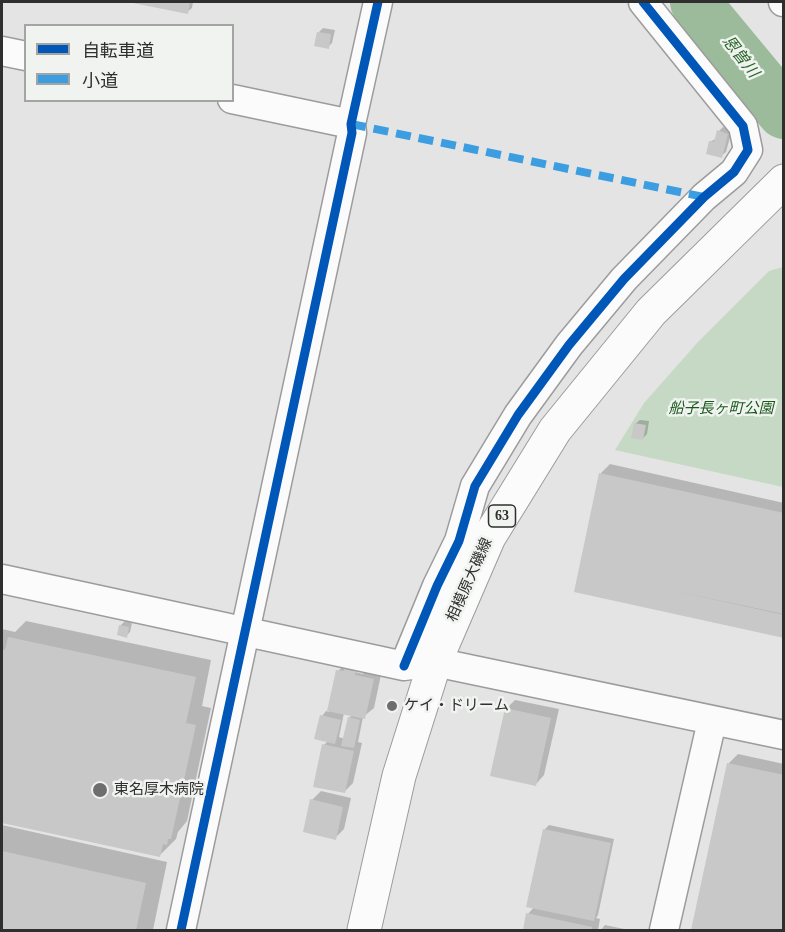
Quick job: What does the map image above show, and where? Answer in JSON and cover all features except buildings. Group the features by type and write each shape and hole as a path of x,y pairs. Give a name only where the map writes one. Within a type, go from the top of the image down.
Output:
{"main road":[{"name":"相模原大磯線","path":"364,930 399,776 419,664 489,537 555,430 651,312 783,181"}],"street":[{"path":"181,930 378,2"},
{"path":"419,664 437,586 459,542 475,486 518,415 569,345 624,279 704,196 734,172 747,150 743,126 643,2"},
{"path":"2,51 24,56"},
{"path":"234,99 351,124"},
{"path":"2,579 246,630 783,735"},
{"path":"664,930 712,721"}],"green space":[{"name":"船子長ヶ町公園","path":"783,267 783,487 615,450 644,403 698,342 769,271"}],"waterway":[{"name":"恩曽川","path":"697,2 707,19 784,112"}],"marked path":[{"path":"351,124 704,197"}],"cycle path":[{"path":"181,930 378,2"},
{"path":"404,666 437,586 459,541 475,486 518,415 569,345 624,279 704,197 734,172 748,150 743,126 643,2"}],"place":[{"name":"ケイ・ドリーム","path":"392,706"},
{"name":"東名厚木病院","path":"100,790"}]}
